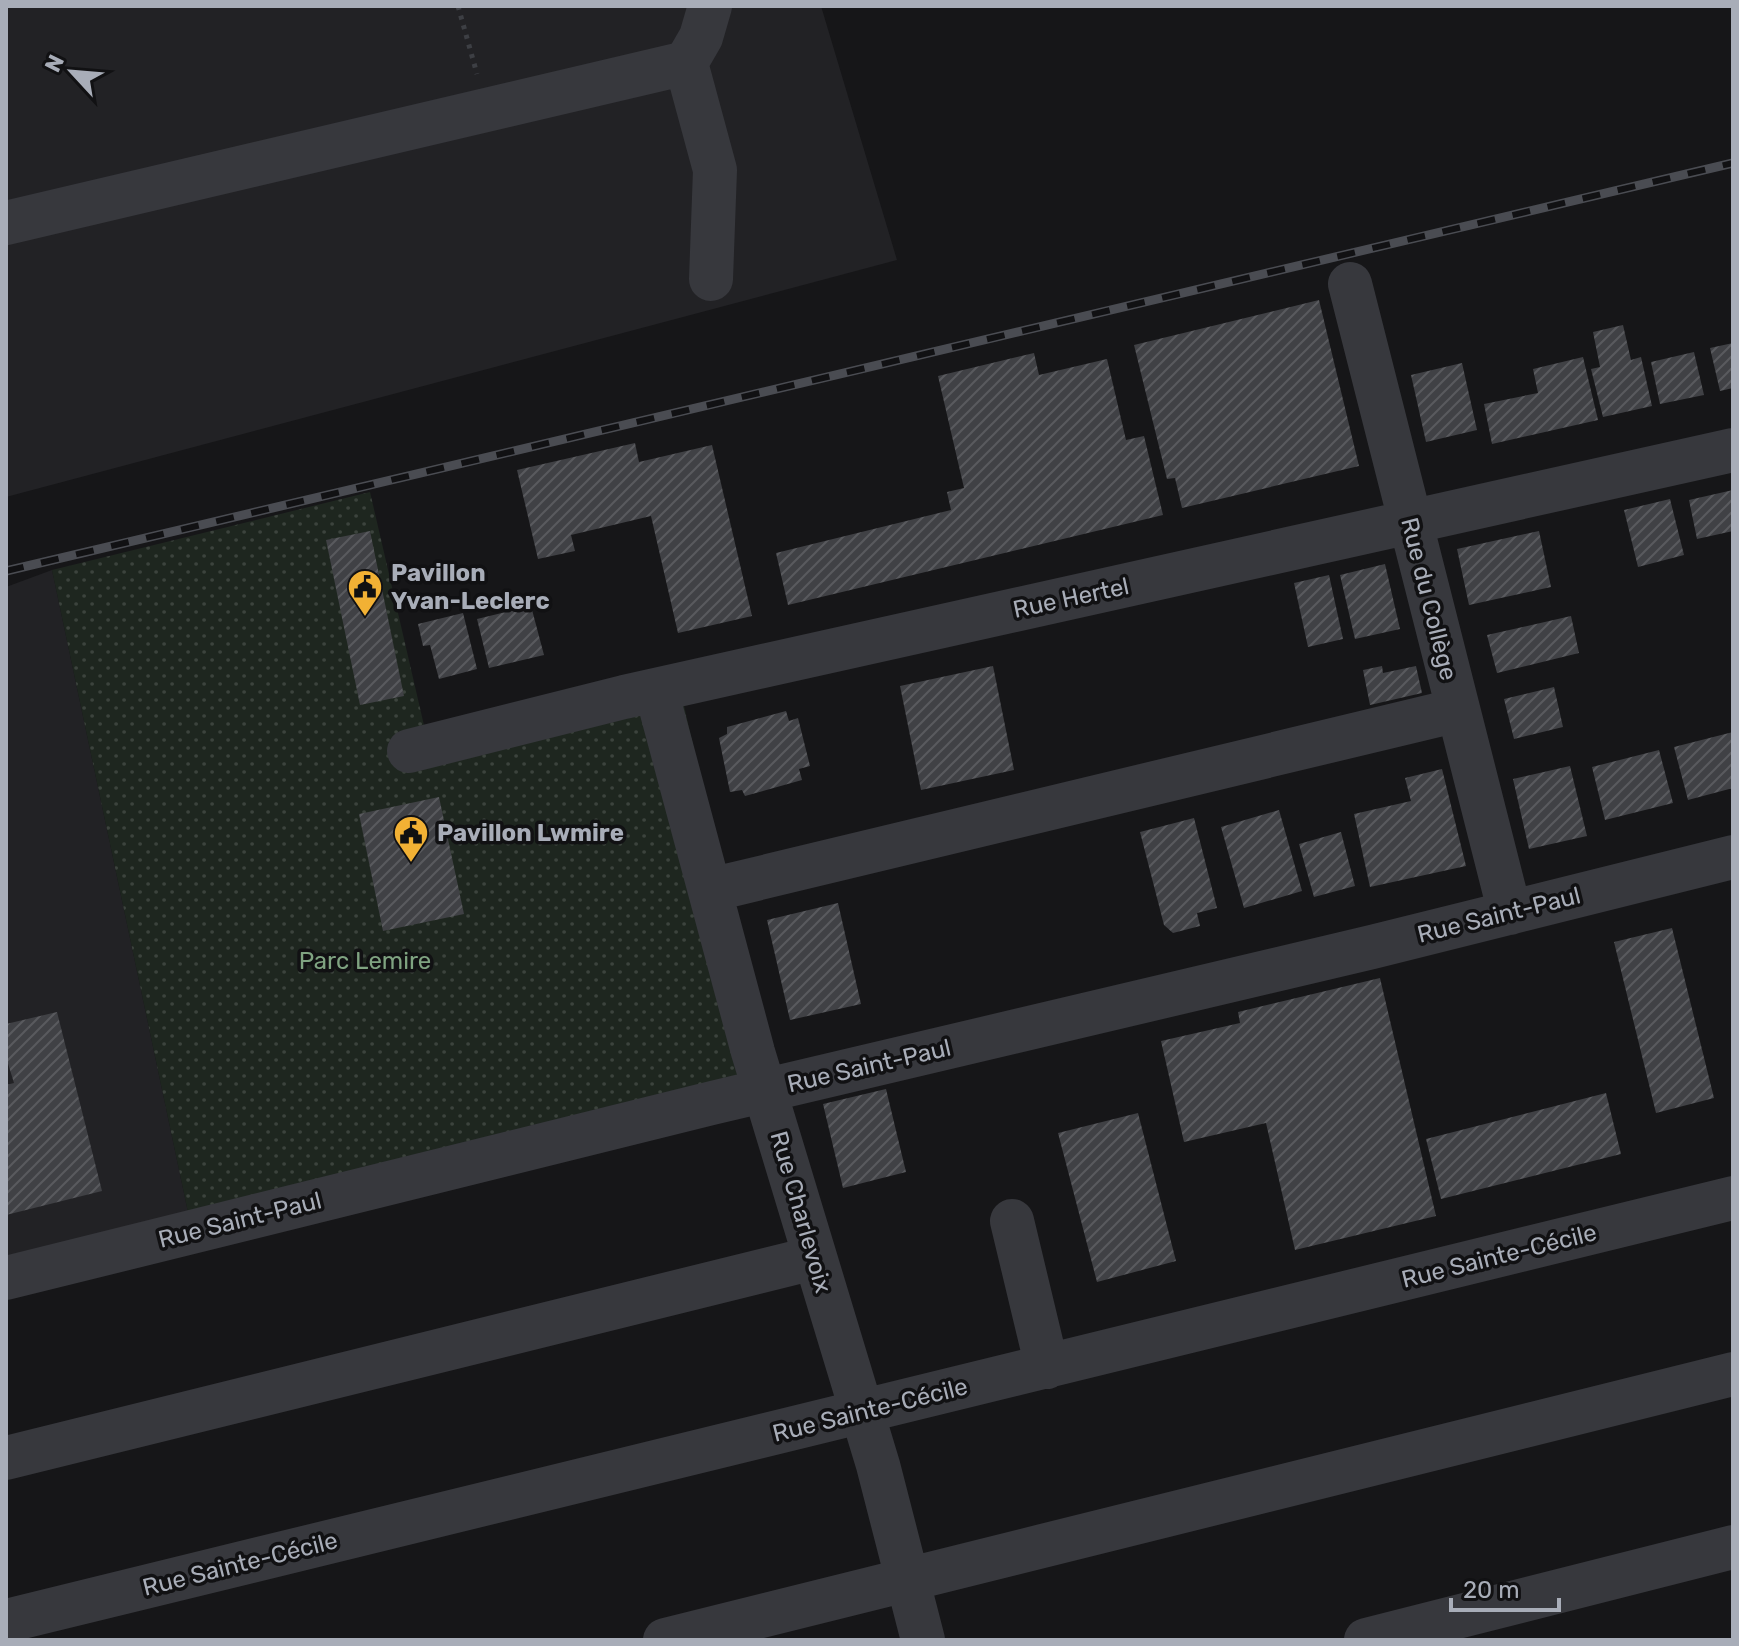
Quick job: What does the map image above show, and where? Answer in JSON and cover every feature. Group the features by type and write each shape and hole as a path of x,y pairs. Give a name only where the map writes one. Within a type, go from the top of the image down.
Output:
{"street":[{"path":"710,6 701,37 686,63 715,170 711,279"},
{"path":"6,223 686,63"},
{"name":"Rue du Collège","path":"1350,284 1510,913"},
{"name":"Rue Hertel","path":"409,751 656,690 1733,450"},
{"name":"Rue Charlevoix","path":"656,690 765,1090 878,1465 923,1640"},
{"path":"710,890 1458,710"},
{"name":"Rue Saint-Paul","path":"6,1278 765,1090 1733,857"},
{"name":"Rue Sainte-Cécile","path":"6,1621 1733,1198"},
{"path":"1012,1221 1047,1367"},
{"path":"6,1458 814,1258"},
{"path":"665,1640 1733,1374"},
{"path":"1366,1640 1733,1547"}],"path":[{"path":"458,6 486,110"}],"shaded area":[{"path":"6,6 821,6 897,260 6,497"},
{"path":"52,570 192,1231 6,1275 6,587"}],"green space":[{"name":"Parc Lemire","path":"370,492 429,747 676,670 768,1079 192,1231 52,570"}],"building":[{"path":"1319,300 1359,466 1182,508 1175,478 1167,479 1134,345"},
{"path":"1623,325 1631,360 1641,357 1652,406 1603,417 1591,369 1600,367 1593,332"},
{"path":"1733,343 1733,388 1720,391 1710,348"},
{"path":"1694,352 1704,395 1660,404 1651,362"},
{"path":"1034,353 1039,375 1107,359 1126,440 1144,436 1163,515 788,605 776,553 951,510 947,492 964,488 938,376"},
{"path":"1583,357 1598,420 1492,444 1484,404 1538,393 1533,369"},
{"path":"1462,363 1477,430 1426,442 1411,375"},
{"path":"635,443 639,462 712,445 752,616 678,633 651,516 571,535 575,551 538,559 517,470"},
{"path":"1733,490 1733,531 1697,539 1689,500"},
{"path":"1670,499 1684,555 1638,567 1624,510"},
{"name":"Pavillon Yvan-Leclerc","path":"370,531 404,696 360,705 326,540"},
{"path":"1539,531 1551,587 1469,605 1457,549"},
{"path":"1385,564 1400,629 1355,639 1340,575"},
{"path":"1329,575 1343,639 1308,647 1294,583"},
{"path":"531,606 544,655 489,668 477,619"},
{"path":"463,613 477,669 439,679 430,645 423,646 418,624"},
{"path":"1571,616 1579,653 1497,673 1487,635"},
{"path":"993,666 1014,770 921,790 900,686"},
{"path":"1382,666 1383,673 1416,666 1422,693 1370,705 1363,670"},
{"path":"1554,687 1563,727 1514,739 1504,699"},
{"path":"786,711 789,721 798,718 810,766 799,769 802,780 745,796 742,790 730,792 719,738 727,734 727,727"},
{"path":"1733,732 1733,788 1688,800 1674,747"},
{"path":"1659,750 1673,803 1605,820 1592,767"},
{"path":"1570,766 1587,836 1529,849 1513,779"},
{"path":"1442,769 1466,866 1370,887 1354,814 1411,801 1405,778"},
{"name":"Pavillon Lwmire","path":"439,797 464,914 383,931 359,814"},
{"path":"1279,810 1302,891 1244,908 1221,827"},
{"path":"1194,818 1217,908 1197,913 1200,926 1173,933 1164,925 1140,832"},
{"path":"1341,832 1355,886 1314,897 1299,844"},
{"path":"838,903 861,1004 790,1020 767,920"},
{"path":"1672,928 1714,1098 1656,1113 1614,942"},
{"path":"1380,978 1436,1216 1295,1250 1266,1123 1184,1142 1161,1041 1240,1023 1238,1012"},
{"path":"57,1012 102,1191 6,1215 6,1085 14,1083 6,1057 6,1024"},
{"path":"886,1089 906,1172 843,1188 823,1104"},
{"path":"1606,1093 1621,1154 1441,1199 1426,1139"},
{"path":"1138,1113 1176,1261 1097,1282 1058,1133"}],"railway":[{"path":"6,571 1733,163"}],"place":[{"name":"Pavillon Yvan-Leclerc","path":"365,618"},
{"name":"Pavillon Lwmire","path":"411,864"}]}
